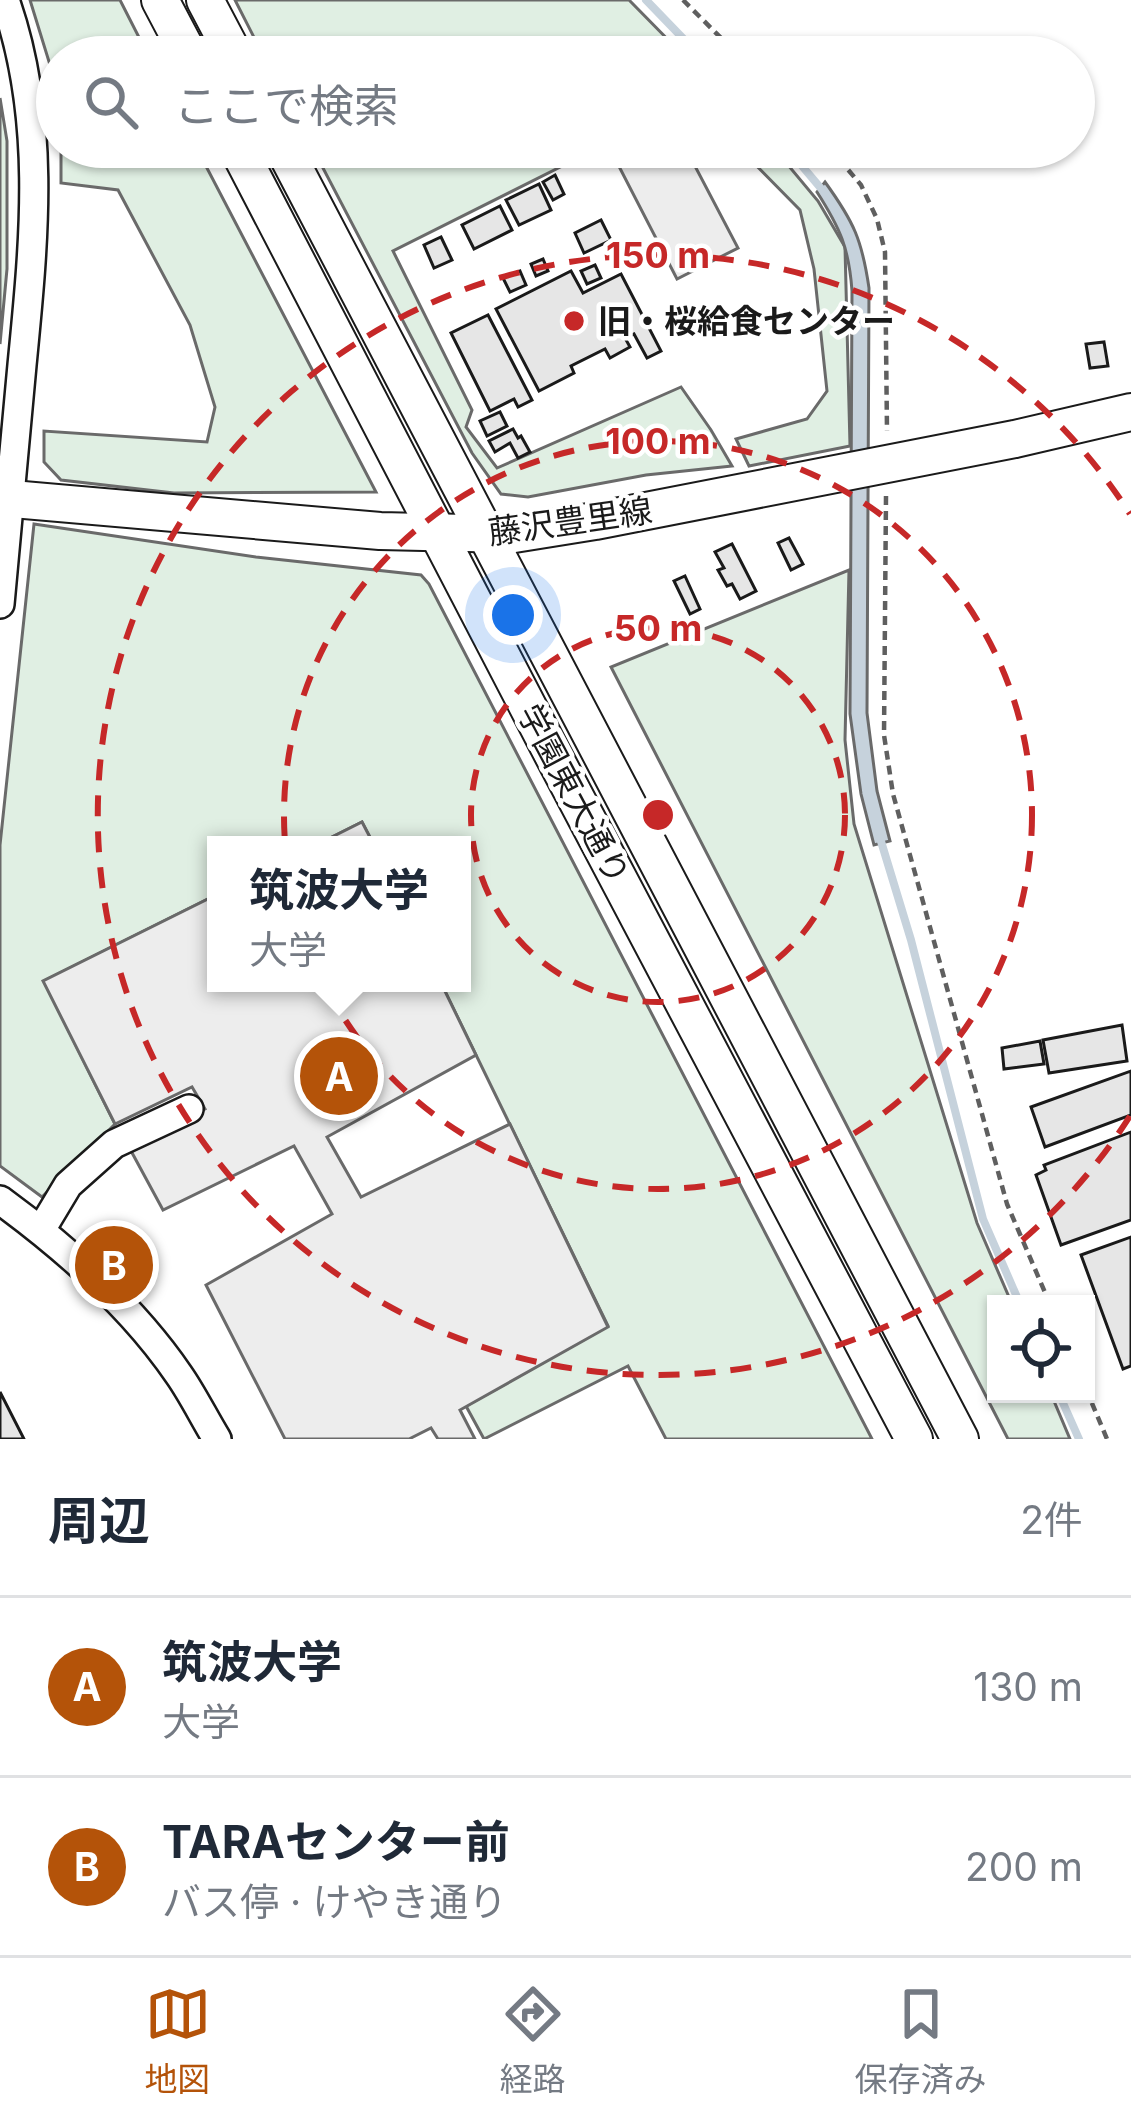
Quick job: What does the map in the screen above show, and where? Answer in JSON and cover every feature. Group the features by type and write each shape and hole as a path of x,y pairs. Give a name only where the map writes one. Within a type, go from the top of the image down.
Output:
{"main road":[{"path":"160,0 179,36"},
{"path":"205,0 224,36"},
{"name":"学園東大通り","path":"248,168 914,1439"},
{"name":"学園東大通り","path":"294,168 960,1439"},
{"name":"藤沢豊里線","path":"5,498 440,534 514,534 1016,439 1131,412"}],"street":[{"path":"0,604 5,498 32,266 36,188 32,124 5,0"},
{"path":"41,1230 68,1185 113,1144 189,1109"},
{"path":"0,1200 41,1230 136,1320 177,1372 217,1439"}],"path":[{"path":"683,0 719,36"},
{"path":"847,168 861,185 877,219 885,252 867,468 884,735 893,794 1007,1204 1046,1295"},
{"path":"1092,1403 1108,1439"}],"green space":[{"path":"30,0 120,0 138,36 41,36"},
{"path":"235,0 629,0 664,36 253,36"},
{"path":"0,98 7,141 7,269 0,344"},
{"path":"61,168 207,168 376,492 174,493 61,480 44,462 44,431 207,442 215,407 190,325 118,190 61,183"},
{"path":"323,168 558,168 393,251 472,410 466,427 497,468 681,387 732,466 646,475 528,497 501,494 472,453"},
{"path":"759,168 790,168 818,201 845,247 850,446 749,466 736,439 807,419 827,391 814,269 800,210"},
{"path":"34,524 256,557 421,575 872,1439 666,1439 628,1366 484,1439 466,1406 608,1326 445,992 471,992 471,836 369,836 362,822 334,836 207,836 207,900 44,981 115,1124 42,1197 0,1166 0,845"},
{"path":"849,570 845,740 854,824 977,1223 1008,1295 987,1295 987,1398 611,667"},
{"path":"989,1403 1055,1403 1070,1439 1008,1439"}],"shaded area":[{"path":"620,168 696,168 738,248 677,279"},
{"path":"825,182 855,232 869,288 867,713 877,791 890,841 874,845 850,714 852,291 842,239 817,192"},
{"path":"362,822 369,836 334,836"},
{"path":"207,899 207,992 445,992 476,1055 327,1137 361,1197 510,1124 608,1327 460,1410 475,1439 438,1439 431,1428 409,1439 285,1439 206,1285 332,1214 294,1146 163,1210 130,1149 205,1109 192,1087 115,1124 43,981"}],"building":[{"path":"555,175 564,194 553,200 543,182"},
{"path":"539,184 551,210 519,225 506,200"},
{"path":"500,206 512,230 474,249 462,225"},
{"path":"601,220 611,240 584,253 575,233"},
{"path":"441,237 452,260 434,268 424,245"},
{"path":"543,259 548,271 536,276 531,264"},
{"path":"595,265 601,278 587,284 581,271"},
{"path":"520,271 526,285 510,292 503,278"},
{"name":"旧・桜給食センター","path":"571,271 583,293 621,274 661,351 647,358 634,334 625,338 630,347 610,358 605,349 571,366 574,373 539,391 496,309"},
{"path":"488,315 532,400 518,407 514,399 490,411 451,333"},
{"path":"1104,342 1108,366 1090,368 1086,344"},
{"path":"500,412 507,426 487,436 480,421"},
{"path":"513,429 530,452 518,458 510,443 495,452 489,441"},
{"path":"789,538 803,564 791,570 778,543"},
{"path":"732,544 756,591 740,599 718,570 724,568 715,552"},
{"path":"685,576 700,609 690,614 674,581"},
{"path":"1122,1025 1127,1061 1049,1073 1043,1040"},
{"path":"1040,1041 1044,1064 1004,1069 1002,1048"},
{"path":"1131,1071 1131,1115 1045,1147 1031,1107"},
{"path":"1131,1132 1131,1220 1061,1245 1036,1175 1046,1170 1044,1165"},
{"path":"1131,1237 1131,1366 1123,1369 1081,1255"},
{"path":"0,1392 24,1439 0,1439"}],"waterway":[{"path":"646,0 681,36"},
{"path":"804,168 824,192"},
{"path":"880,838 983,1219 1016,1295"},
{"path":"1063,1403 1079,1439"}],"place":[{"name":"旧・桜給食センター","path":"574,321"},
{"name":"筑波大学","path":"339,1076"},
{"name":"TARAセンター前","path":"114,1265"}]}
